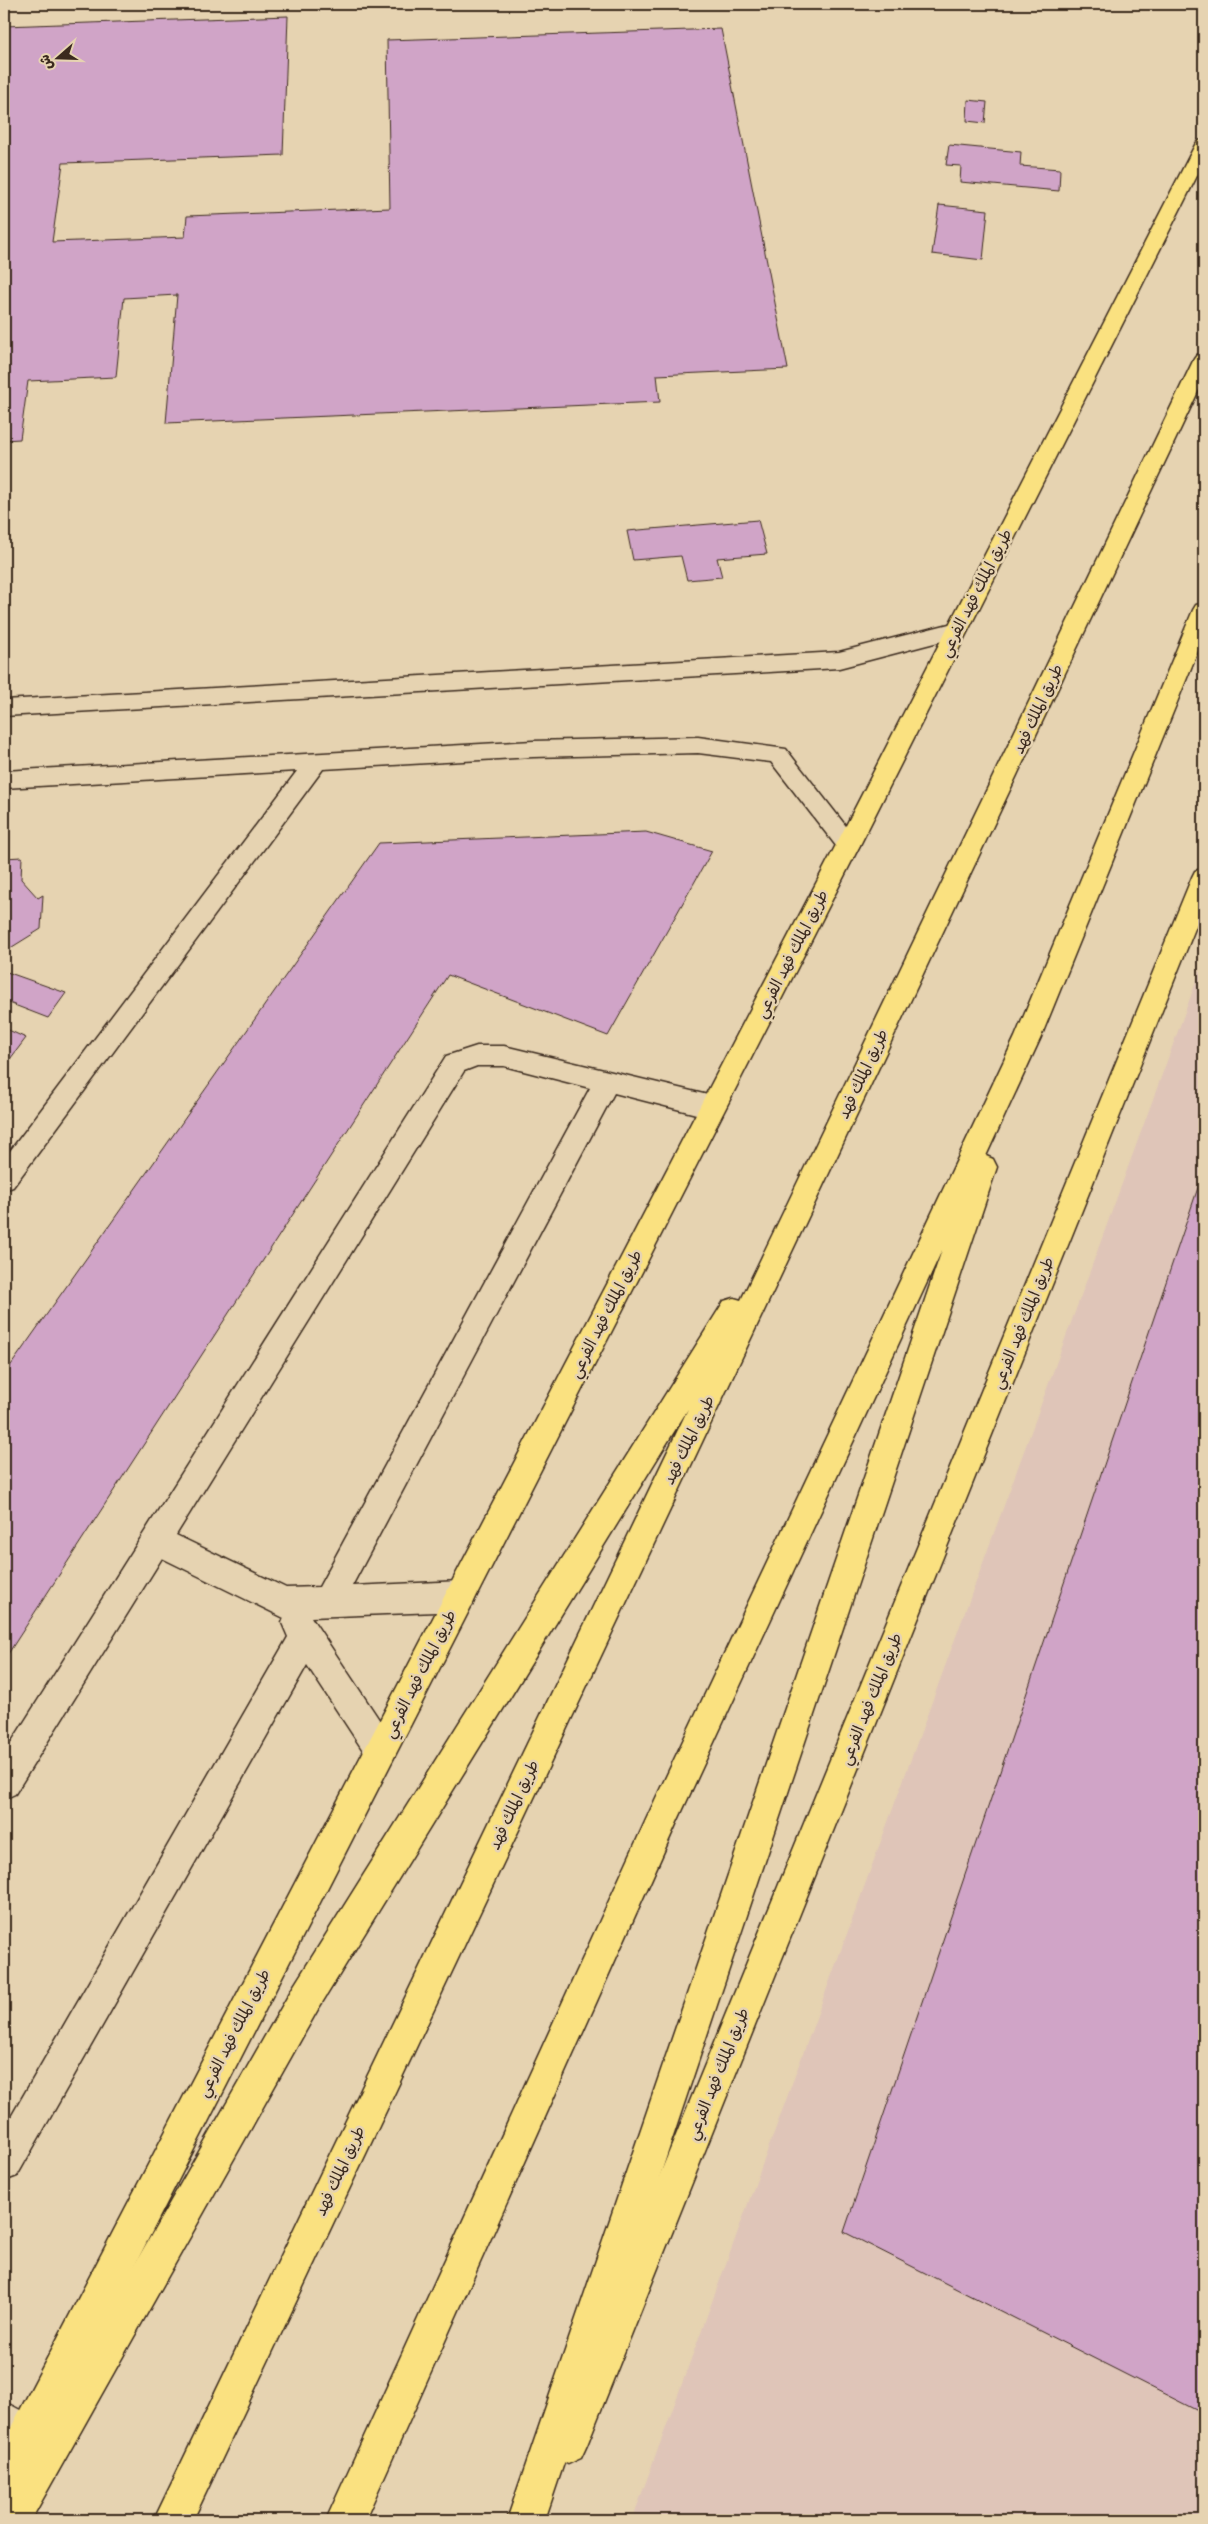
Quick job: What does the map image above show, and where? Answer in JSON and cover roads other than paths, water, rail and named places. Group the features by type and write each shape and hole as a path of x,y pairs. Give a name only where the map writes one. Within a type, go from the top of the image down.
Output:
{"main road":[{"name":"طريق الملك فهد الفرعي","path":"4,2480 15,2428 381,1750 848,845 1204,145"},
{"name":"طريق الملك فهد","path":"173,2520 1204,359"},
{"path":"346,2520 666,1811 1028,1037 1204,610"},
{"name":"طريق الملك فهد الفرعي","path":"537,2520 1204,877"},
{"path":"526,2520 1028,1037"},
{"path":"10,2520 305,1999 807,1192"}],"street":[{"path":"4,708 839,660 956,630"},
{"path":"4,779 533,749 698,745 778,755 848,845"},
{"path":"4,1179 317,761"},
{"path":"4,1783 455,1063 477,1056 504,1056 712,1107"},
{"path":"327,1602 607,1081"},
{"path":"156,1540 284,1603 461,1596"},
{"path":"284,1603 381,1750"},
{"path":"4,2164 306,1636"}]}
